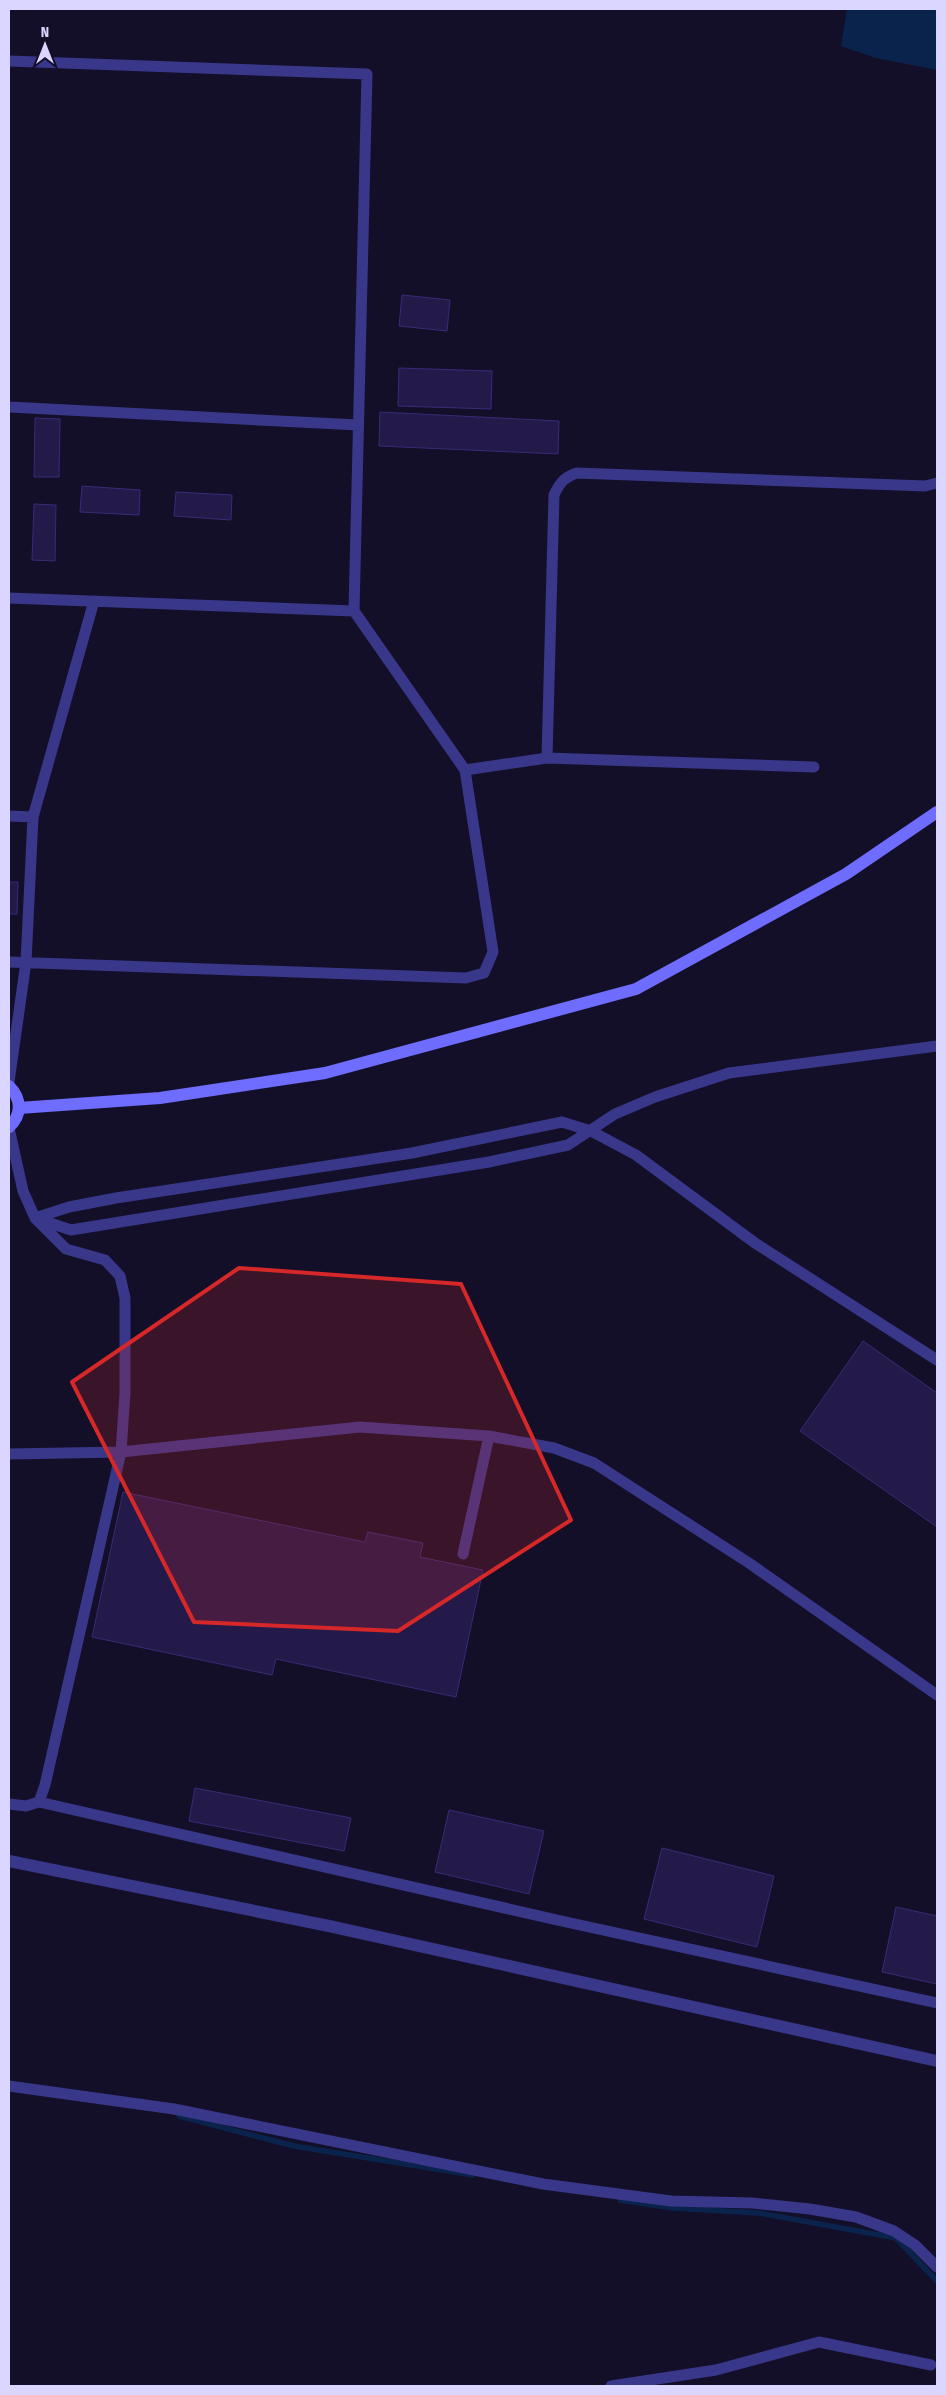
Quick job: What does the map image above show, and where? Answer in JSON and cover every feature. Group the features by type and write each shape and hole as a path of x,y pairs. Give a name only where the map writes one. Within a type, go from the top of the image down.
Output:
{"main road":[{"path":"20,1108 160,1098 325,1073 636,989 846,874 937,812"},
{"path":"9,1086 15,1092 20,1108 18,1115 9,1128"}],"street":[{"path":"9,1862 329,1926 937,2061"}],"lane":[{"path":"9,61 367,74 354,611 465,770 493,952 484,973 466,978 9,962"},
{"path":"9,407 358,426"},
{"path":"547,758 554,494 560,482 568,476 577,472 925,486 937,483"},
{"path":"9,598 354,611"},
{"path":"9,1082 26,962 33,817 94,601"},
{"path":"465,770 547,758 814,767"},
{"path":"9,816 33,817"},
{"path":"35,1218 71,1230 489,1162 568,1145 615,1114 655,1097 729,1073 937,1046"},
{"path":"35,1218 88,1204 412,1154 562,1122 592,1130 636,1155 755,1243 937,1360"},
{"path":"9,1128 23,1191 35,1218 66,1249 105,1260 120,1276 125,1298 125,1392 121,1452 45,1784 39,1802"},
{"path":"9,1454 121,1452 360,1427 489,1436 554,1448 594,1463 749,1563 937,1695"},
{"path":"462,1554 489,1436"},
{"path":"9,1804 26,1806 39,1802 556,1920 937,2003"},
{"path":"9,2086 174,2109 543,2184 671,2201 752,2204 810,2209 856,2217 894,2231 915,2245 937,2267"},
{"path":"611,2386 716,2370 819,2342 931,2365"}],"highlighted area":[{"path":"239,1268 461,1284 571,1520 398,1631 194,1622 72,1382"}],"water":[{"path":"847,9 937,9 937,70 876,58 841,46"}],"building":[{"path":"402,295 450,300 447,331 399,326"},
{"path":"399,368 492,371 491,409 398,406"},
{"path":"380,412 559,421 558,454 379,446"},
{"path":"35,418 60,419 59,477 34,477"},
{"path":"82,486 140,490 139,515 80,512"},
{"path":"176,492 232,495 231,520 174,516"},
{"path":"34,504 56,505 55,561 32,560"},
{"path":"9,882 18,882 17,914 9,914"},
{"path":"863,1341 937,1393 937,1527 800,1431"},
{"path":"123,1492 365,1542 368,1532 423,1543 420,1557 483,1570 456,1697 276,1659 272,1675 92,1637"},
{"path":"195,1788 351,1818 344,1851 189,1821"},
{"path":"449,1810 544,1831 529,1894 435,1872"},
{"path":"662,1848 774,1876 757,1947 644,1919"},
{"path":"896,1907 937,1916 937,1984 882,1972"}],"waterway":[{"path":"179,2116 294,2146 473,2175"},
{"path":"620,2200 673,2208 759,2213 896,2238 937,2281"}]}
